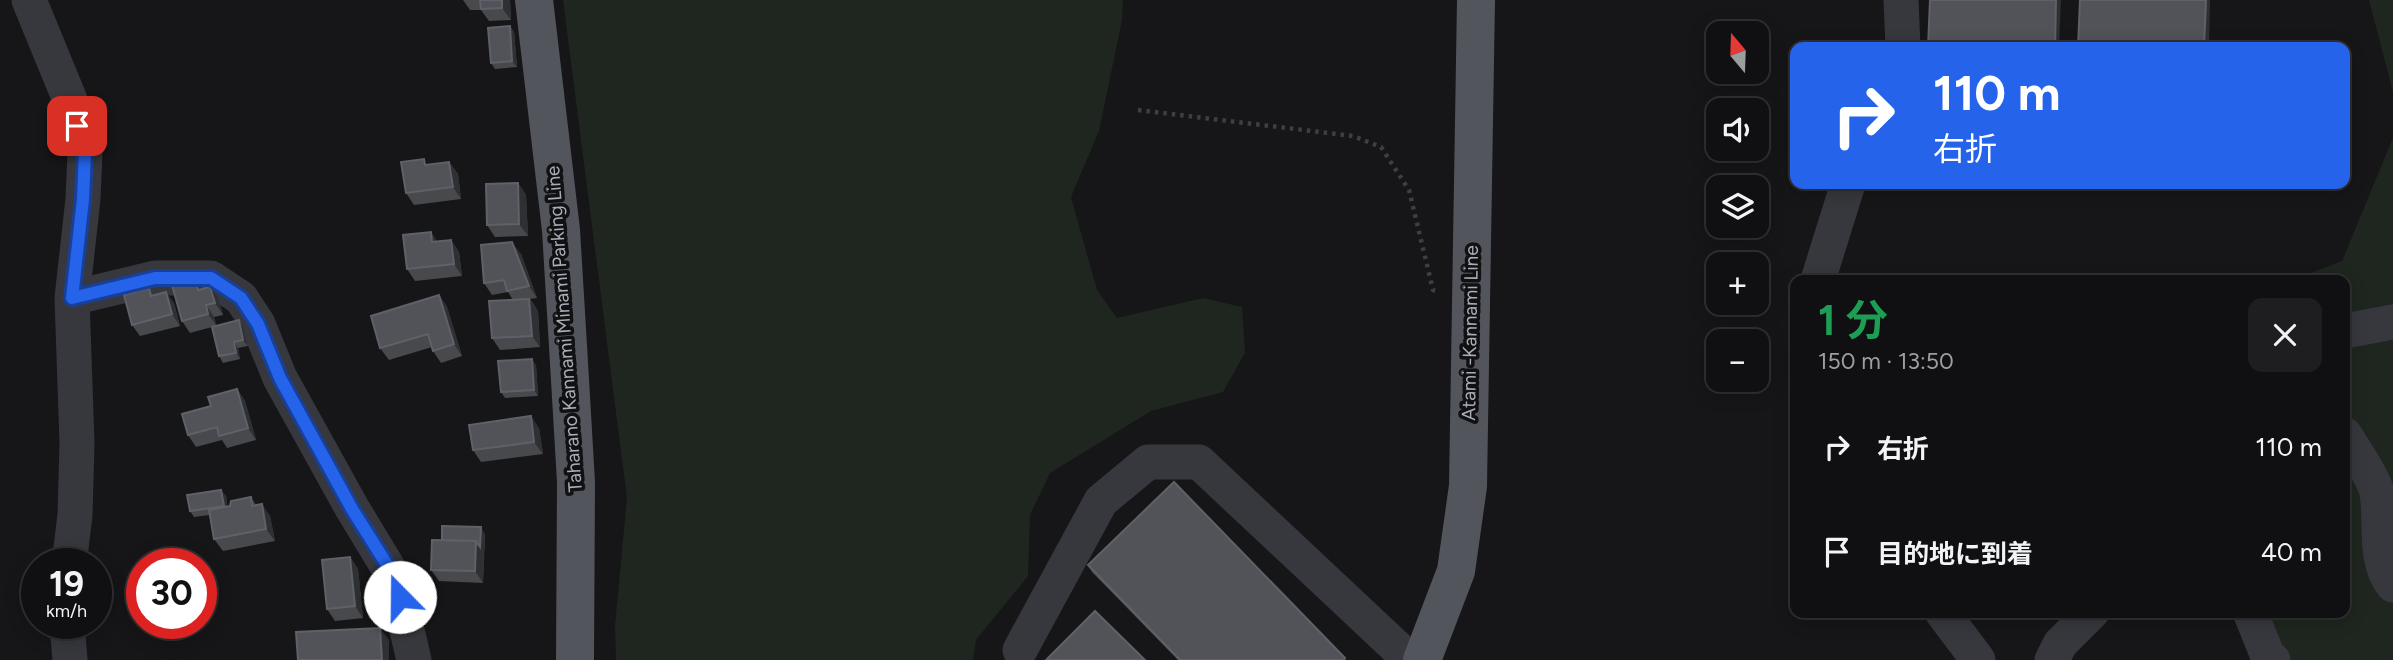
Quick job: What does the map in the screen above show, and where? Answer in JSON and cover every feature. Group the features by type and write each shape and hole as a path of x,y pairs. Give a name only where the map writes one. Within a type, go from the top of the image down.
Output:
{"main road":[{"name":"Taharano Kannami Minami Parking Line","path":"534,0 561,230 569,346 576,482 575,660"},
{"name":"Atami -Kannami Line","path":"1422,660 1456,571 1466,498 1476,0"}],"street":[{"path":"29,0 70,100 85,152 83,199 72,298 76,443 75,515 71,548"},
{"path":"1901,0 1903,42"},
{"path":"1820,275 1846,189"},
{"path":"72,298 155,278 211,278 241,298 258,324 280,378 352,509 396,579 414,660"},
{"path":"2350,330 2393,322"},
{"path":"2350,444 2377,491 2379,545 2387,578 2393,585"},
{"path":"1020,650 1101,501 1149,462 1199,462 1410,660"},
{"path":"1946,618 1978,660"},
{"path":"2052,660 2060,644 2086,618"},
{"path":"2252,618 2267,654 2273,660"},
{"path":"68,639 70,660"}],"path":[{"path":"1139,110 1353,136 1381,147 1409,190 1433,290 1471,302"}],"shaded area":[{"path":"563,0 1123,0 1122,20 1099,131 1071,197 1097,290 1117,318 1203,298 1242,307 1245,353 1223,392 1151,411 1050,473 1030,515 1028,576 976,640 973,660 616,660 615,626 627,498"},
{"path":"2369,0 2393,0 2393,92"},
{"path":"2393,138 2393,660 2272,660 2243,618 2350,618 2350,275 2306,275 2342,261"}],"building":[{"path":"480,0 502,0 502,8 481,9"},
{"path":"1930,0 2056,0 2055,42 1928,42"},
{"path":"2080,0 2206,0 2204,42 2078,42"},
{"path":"510,26 512,61 491,63 488,28"},
{"path":"424,159 425,165 449,162 453,187 406,193 401,162"},
{"path":"518,183 519,224 487,225 486,184"},
{"path":"431,232 432,242 451,240 454,264 407,269 403,235"},
{"path":"512,242 529,286 507,291 504,280 484,283 481,245"},
{"path":"195,278 198,290 210,287 215,303 206,305 208,314 182,321 172,285"},
{"path":"149,288 151,296 166,292 172,314 132,325 124,295"},
{"path":"439,295 454,344 433,351 428,334 380,348 371,316"},
{"path":"529,299 532,336 492,338 489,301"},
{"path":"239,320 243,340 234,342 236,353 219,356 212,327"},
{"path":"532,359 534,390 501,392 498,361"},
{"path":"237,389 248,428 219,436 217,427 188,435 182,414 211,406 208,397"},
{"path":"531,416 534,442 473,450 469,425"},
{"path":"1174,482 1345,658 1344,660 1180,660 1088,565"},
{"path":"221,490 224,506 190,511 187,495"},
{"path":"251,497 252,506 262,504 266,529 214,539 209,510 230,506 231,501"},
{"path":"442,526 481,527 480,547 476,541 442,540"},
{"path":"432,540 476,541 475,571 431,570"},
{"path":"350,557 355,606 327,609 322,560"},
{"path":"1095,611 1145,660 1046,660"},
{"path":"380,628 382,660 298,660 296,632"}],"route":[{"path":"77,126 85,152 83,199 72,298 155,278 211,278 241,298 258,324 280,378 352,509 396,579 400,597"}]}
